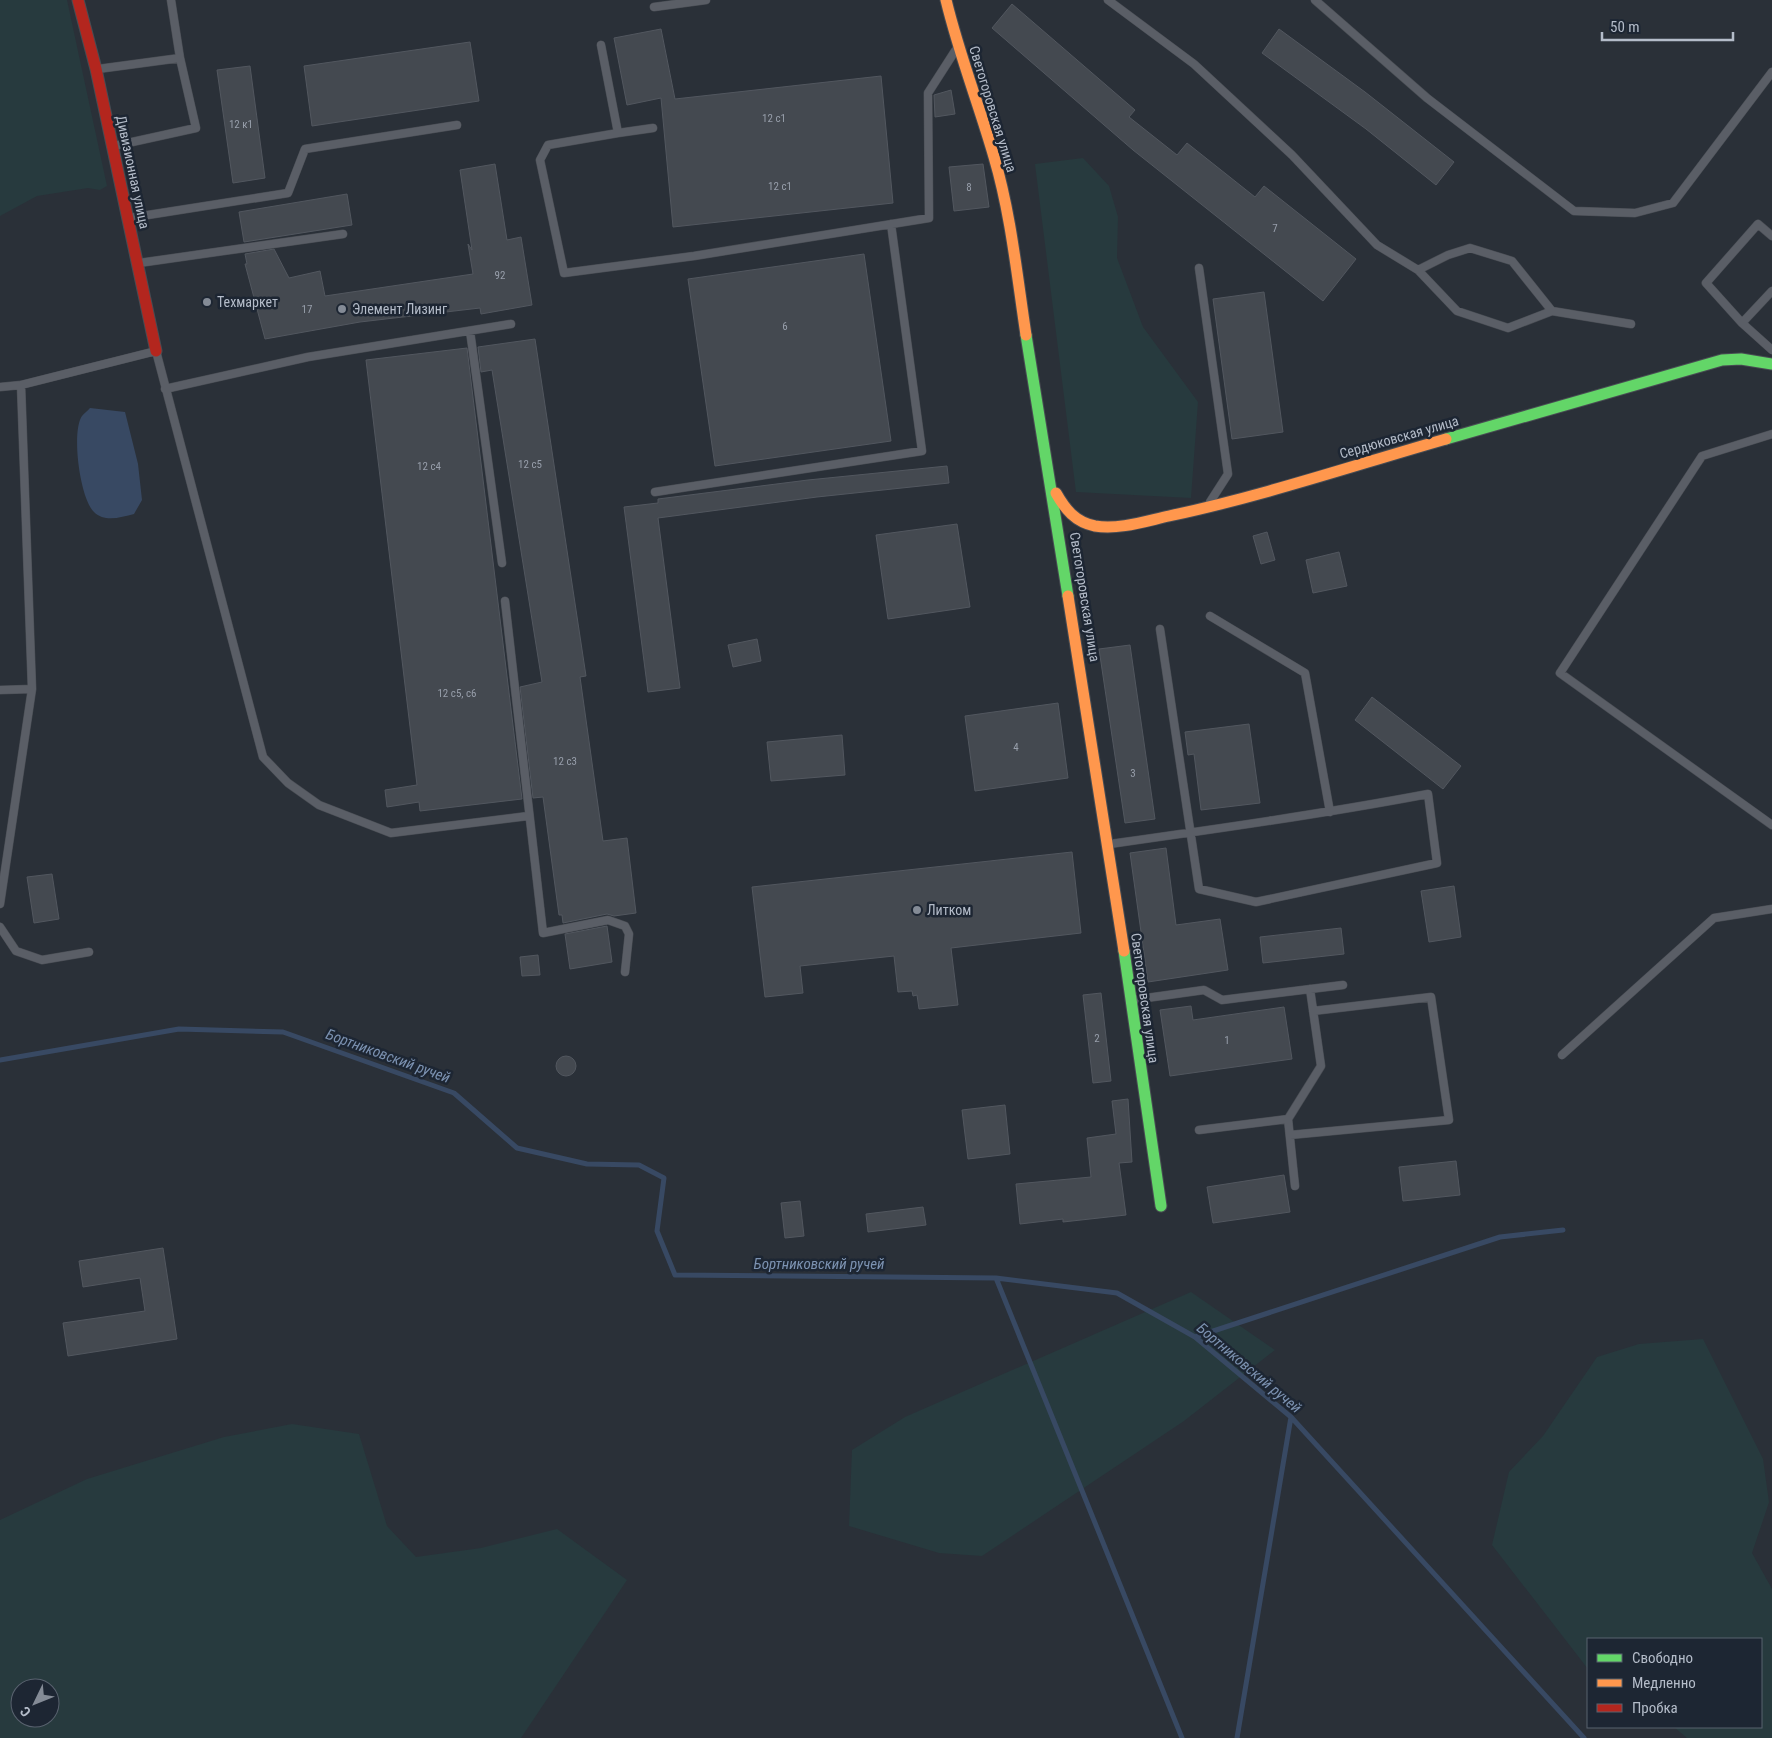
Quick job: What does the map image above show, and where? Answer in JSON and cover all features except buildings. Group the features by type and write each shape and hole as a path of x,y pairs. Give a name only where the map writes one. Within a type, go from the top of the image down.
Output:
{"street":[{"name":"Дивизионная улица","path":"78,0 96,69 156,351"},
{"name":"Светогоровская улица","path":"946,0 958,48 995,159 1010,232 1052,483 1161,1206"},
{"name":"Сердюковская улица","path":"1052,483 1060,502 1078,521 1102,527 1122,526 1206,508 1722,360 1741,359 1772,364"}],"lane":[{"path":"112,146 196,128 180,58 171,0"},
{"path":"654,7 706,0"},
{"path":"1108,0 1194,64 1292,155 1377,245 1418,270 1457,311 1508,328 1552,311 1631,324"},
{"path":"1315,0 1427,98 1574,211 1635,213 1673,203 1772,72"},
{"path":"601,46 618,134"},
{"path":"653,128 548,145 540,160 564,273 694,256 929,218 928,93 958,48"},
{"path":"96,69 180,58"},
{"path":"127,218 288,193 305,149 457,125"},
{"path":"655,492 922,451 891,224"},
{"path":"1772,236 1758,224 1706,283 1742,323 1772,350"},
{"path":"137,263 342,234"},
{"path":"1418,270 1448,255 1470,248 1512,261 1552,311"},
{"path":"1199,268 1228,474 1206,508"},
{"path":"1742,323 1772,290"},
{"path":"165,389 308,357 511,324"},
{"path":"470,330 502,563"},
{"path":"0,387 21,384 156,351 263,757 288,783 319,806 391,833 528,816"},
{"path":"0,904 32,689 21,384"},
{"path":"1772,434 1702,456 1560,673 1772,825"},
{"path":"505,601 528,816 543,933 608,920 625,926 629,934 625,972"},
{"path":"1210,616 1305,673 1330,812"},
{"path":"1108,845 1190,833 1330,812 1428,794 1437,864 1256,902 1199,888 1190,833 1160,629"},
{"path":"0,690 32,689"},
{"path":"1562,1055 1714,918 1772,909"},
{"path":"0,927 16,951 42,960 89,952"},
{"path":"1130,1000 1204,990 1222,1000 1343,985"},
{"path":"1295,1186 1288,1119 1321,1066 1310,989"},
{"path":"1290,1135 1449,1120 1431,997 1313,1011"},
{"path":"1199,1130 1288,1119"}],"green space":[{"path":"0,0 67,0 107,186 100,190 88,188 37,196 0,216"},
{"path":"1083,158 1109,186 1118,217 1117,258 1143,327 1198,402 1191,498 1076,492 1035,164"},
{"path":"1191,1292 1275,1350 1184,1421 982,1556 939,1553 849,1526 852,1450 905,1417"},
{"path":"1703,1339 1763,1459 1769,1502 1752,1553 1772,1589 1772,1738 1687,1738 1675,1728 1762,1728 1762,1638 1587,1638 1587,1668 1492,1545 1509,1472 1543,1436 1597,1357 1639,1344"},
{"path":"292,1424 359,1434 387,1526 416,1557 481,1548 557,1529 627,1580 521,1738 0,1738 0,1520 87,1479 224,1437"}],"water":[{"path":"90,408 125,412 138,464 142,500 134,514 119,518 103,517 94,512 89,505 81,480 77,436 82,416"}],"waterway":[{"name":"Бортниковский ручей","path":"0,1060 179,1029 283,1032 454,1093 517,1148 587,1164 639,1165 664,1178 657,1231 675,1275 996,1278 1117,1293 1195,1337 1291,1417 1584,1738"},
{"path":"1195,1337 1500,1237 1563,1230"},
{"path":"996,1278 1182,1738"},
{"path":"1237,1738 1291,1417"}],"traffic: fast":[{"path":"1026,335 1068,596"},
{"path":"1446,439 1722,360 1741,359 1772,364"},
{"path":"1124,951 1161,1206"}],"traffic: slow":[{"path":"946,0 1000,179 1013,245 1026,335"},
{"path":"1056,493 1071,514 1088,524 1104,527 1123,526 1239,499 1446,439"},
{"path":"1068,596 1124,951"}],"traffic: jam":[{"path":"78,0 96,69 156,351"}],"place":[{"name":"Техмаркет","path":"207,302"},
{"name":"Элемент Лизинг","path":"342,309"},
{"name":"Литком","path":"917,910"}]}
